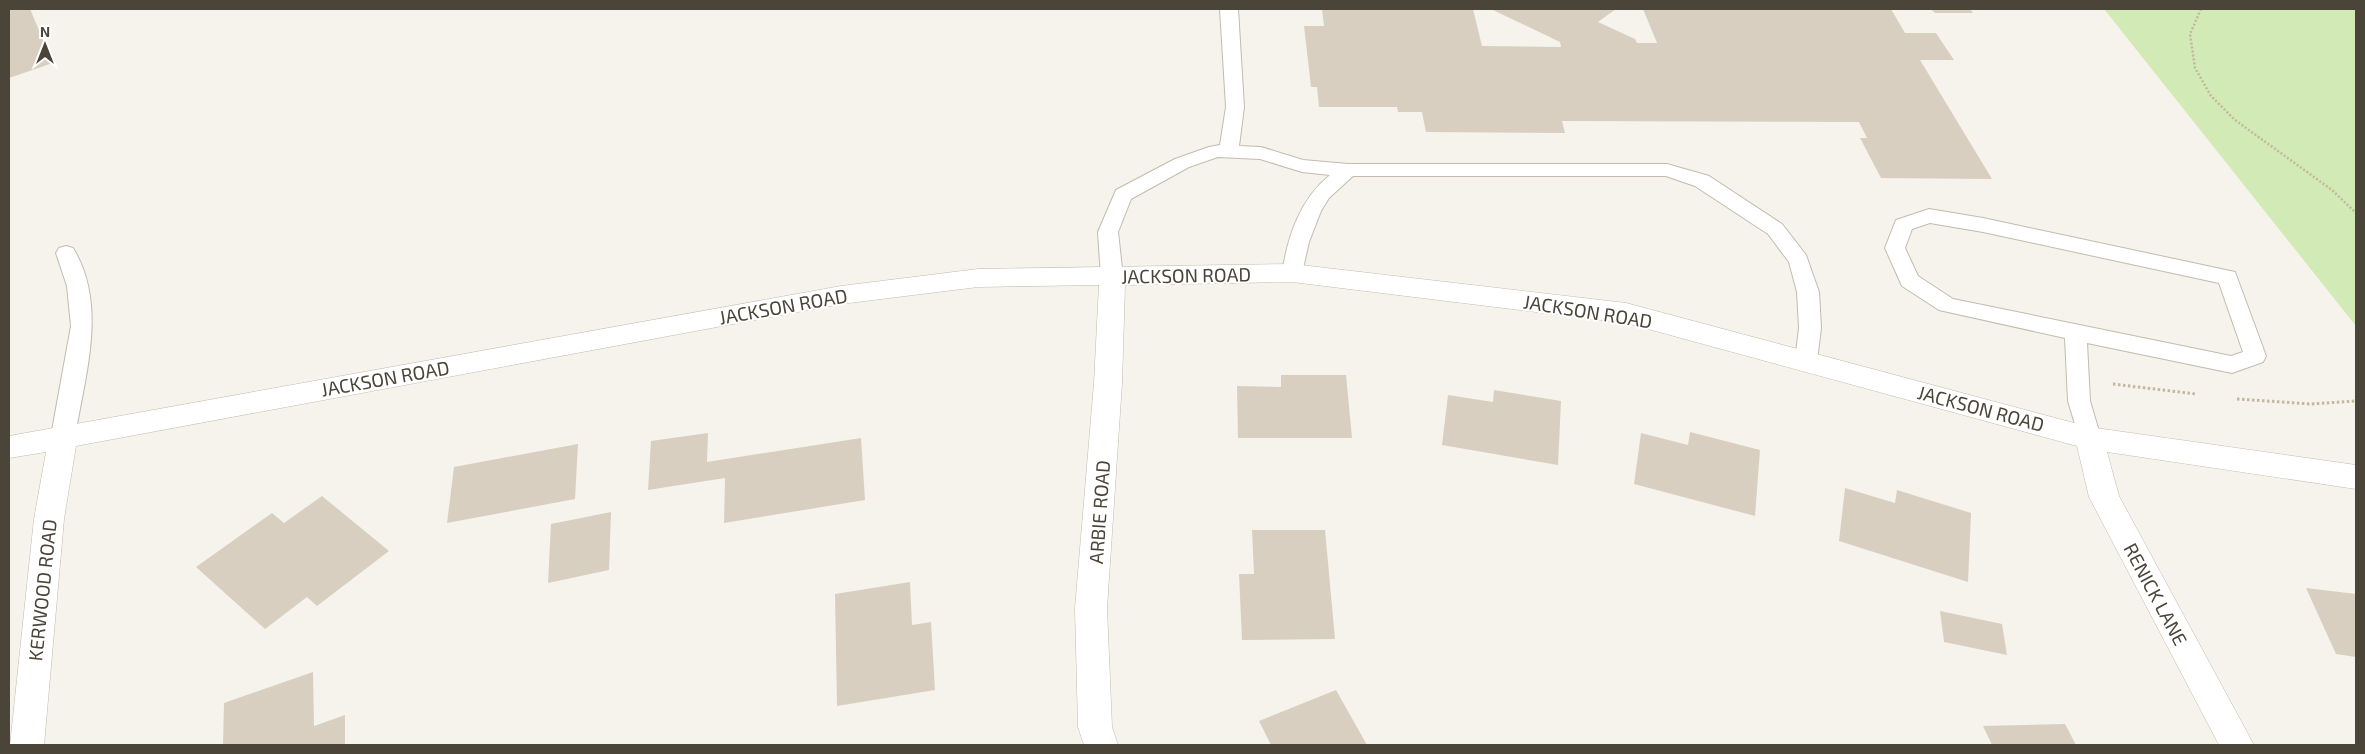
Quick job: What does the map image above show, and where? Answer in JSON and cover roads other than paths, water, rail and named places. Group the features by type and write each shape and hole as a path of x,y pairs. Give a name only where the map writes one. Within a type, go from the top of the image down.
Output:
{"street":[{"name":"JACKSON ROAD","path":"9,446 841,295 978,278 1292,273 1626,313 2089,438 2356,477"},
{"name":"ARBIE ROAD","path":"1101,745 1095,726 1091,608 1108,382 1112,277"},
{"name":"KERWOOD ROAD","path":"27,745 49,519 63,436"},
{"name":"RENICK LANE","path":"2089,438 2104,497 2237,745"}],"lane":[{"path":"1228,9 1235,107 1229,152"},
{"path":"1112,277 1108,232 1123,195 1182,163 1216,151 1261,153 1302,166 1348,170 1667,170 1702,181 1774,229 1799,260 1808,292 1810,328 1806,361"},
{"path":"1292,273 1298,243 1322,194 1348,170"},
{"path":"1929,216 1983,225 2228,277 2255,356 2232,365 2076,332 1947,306 1910,281 1895,248 1903,225 1929,216"},
{"path":"63,436 82,326 78,286 66,253"},
{"path":"2076,332 2079,401 2089,438"}]}
